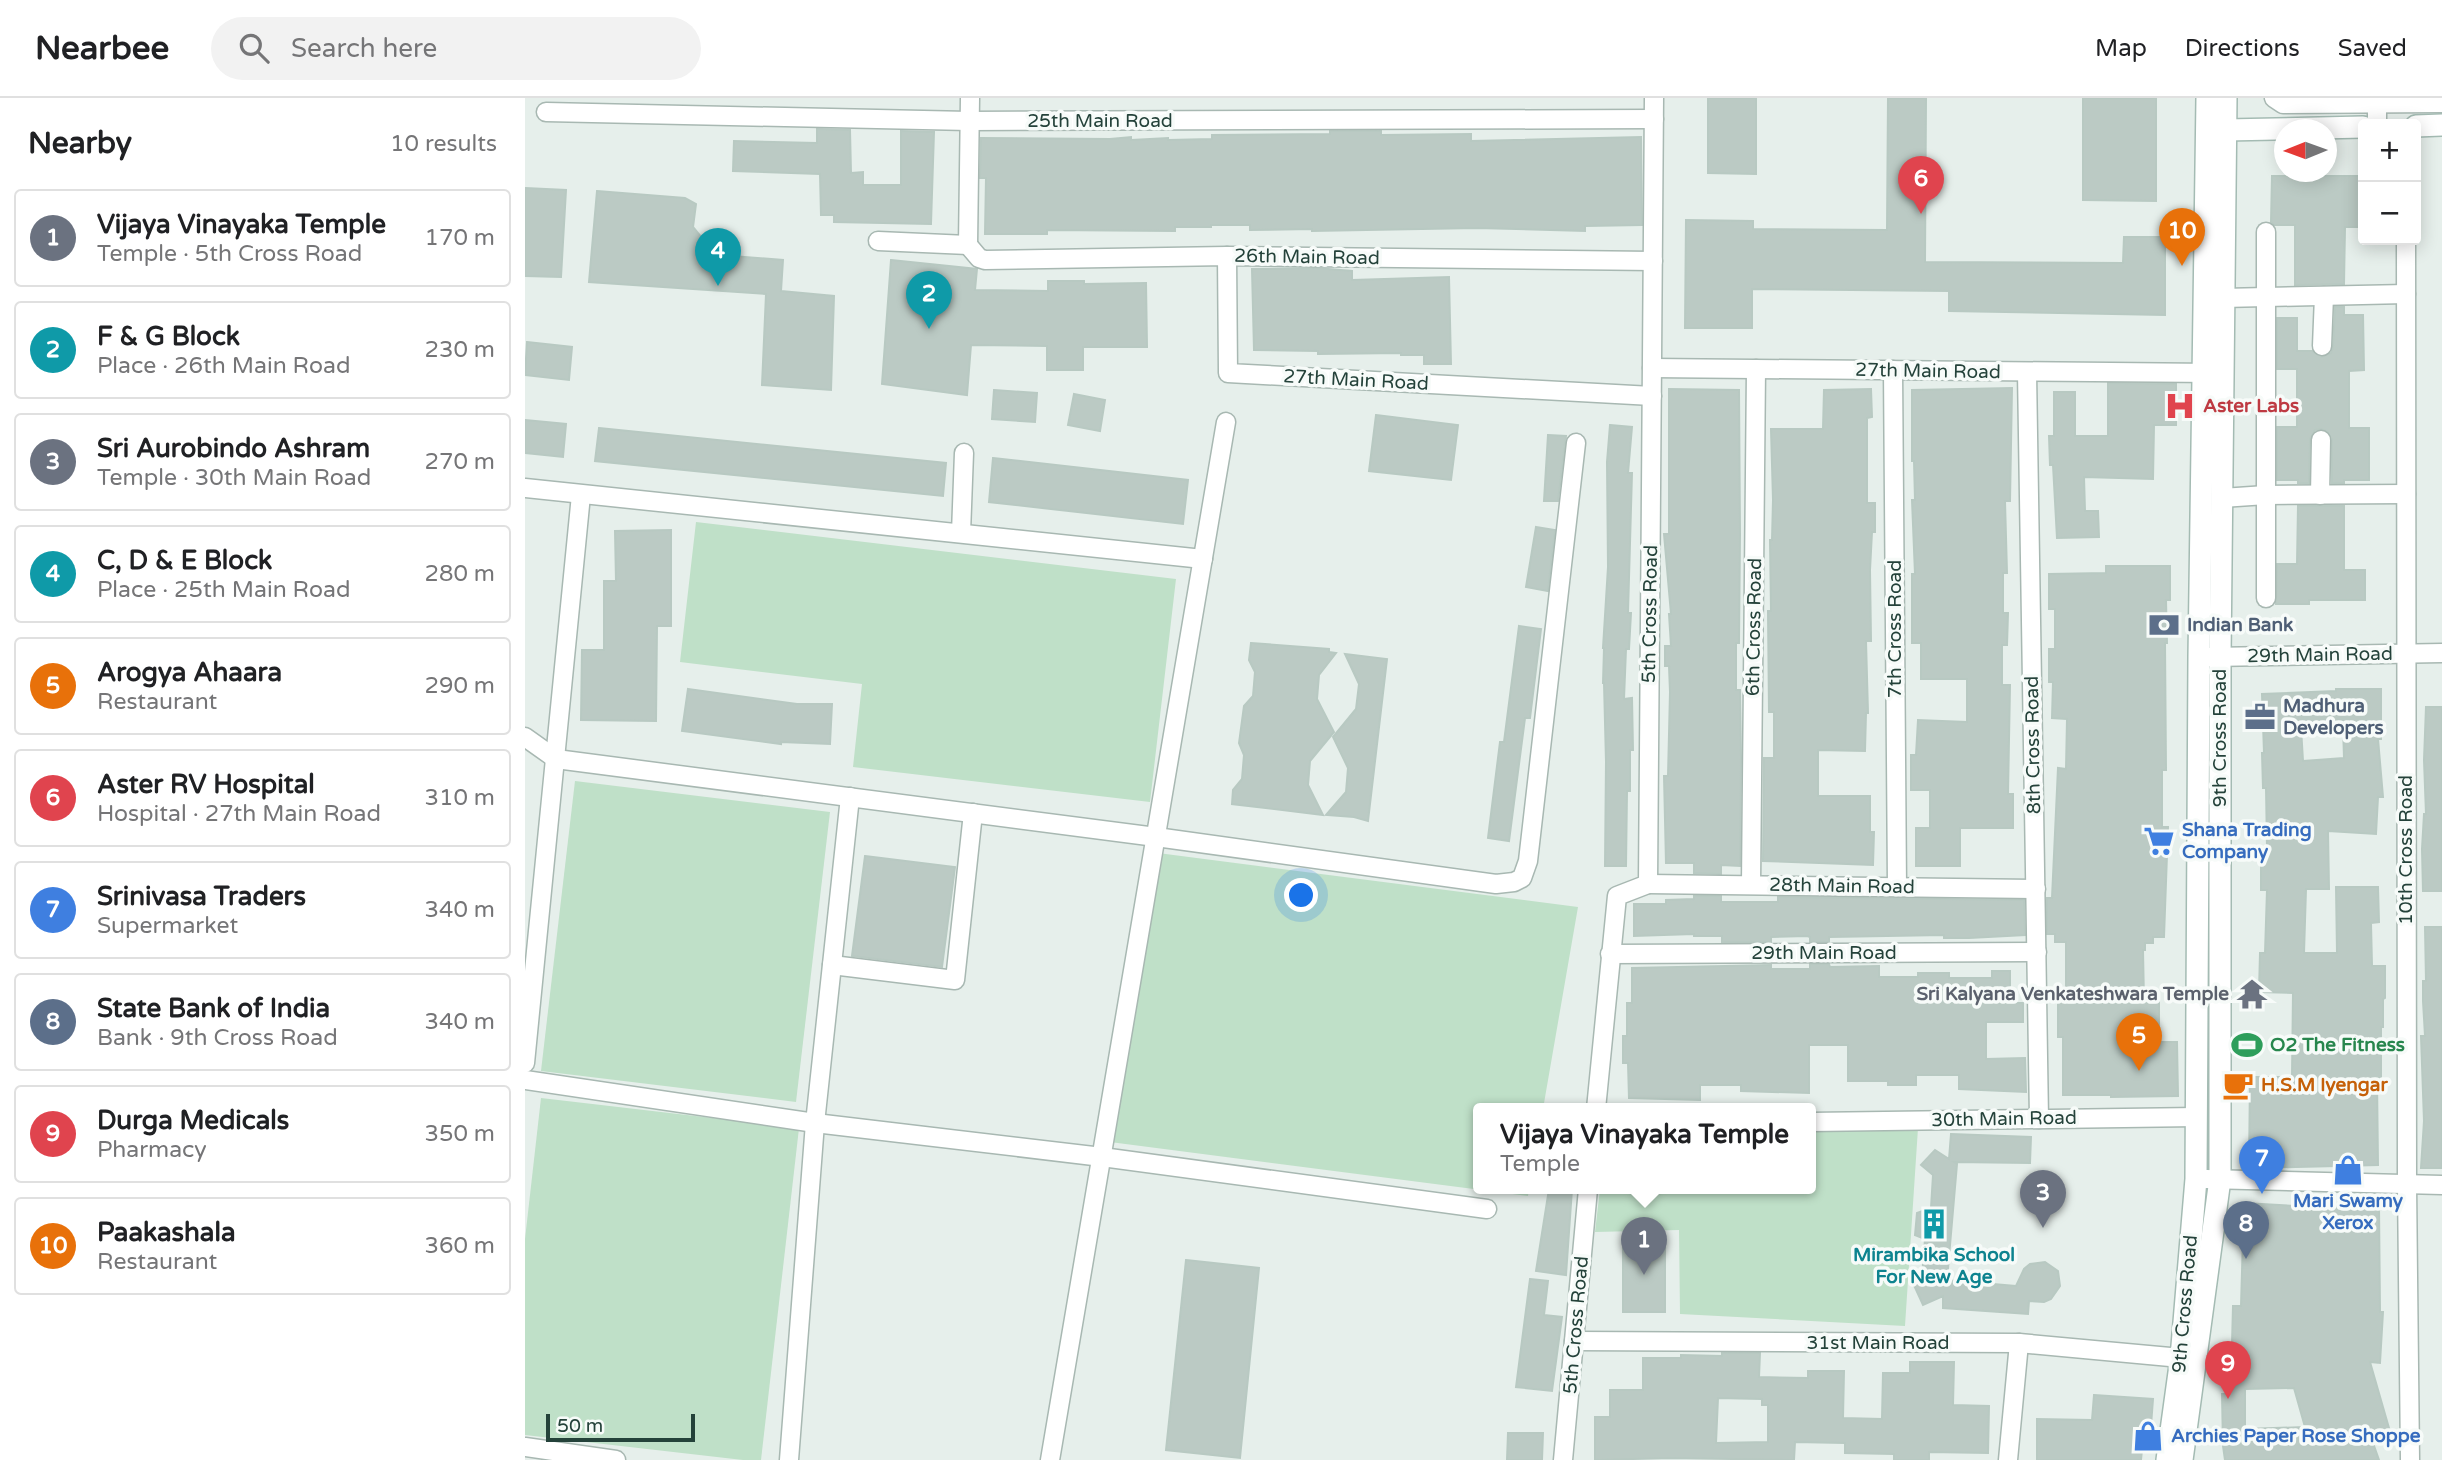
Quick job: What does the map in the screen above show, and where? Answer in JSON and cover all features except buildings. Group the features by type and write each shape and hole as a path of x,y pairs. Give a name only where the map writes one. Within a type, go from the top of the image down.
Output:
{"main road":[{"name":"9th Cross Road","path":"2167,1460 2181,1358 2196,1179 2213,373 2207,98"},
{"name":"9th Cross Road","path":"2182,1460 2220,1180 2209,657 2222,498 2213,373 2223,298 2226,98"},
{"path":"2421,126 2442,125"},
{"path":"2226,130 2358,127"}],"street":[{"path":"878,241 968,245 970,98"},
{"name":"5th Cross Road","path":"1648,884 1654,98"},
{"path":"2274,98 2283,103 2442,103"},
{"path":"2377,103 2377,119"},
{"name":"25th Main Road","path":"546,112 969,121 1654,119"},
{"path":"2266,232 2266,598"},
{"name":"26th Main Road","path":"968,245 979,258 985,260 1227,256 1653,261"},
{"name":"10th Cross Road","path":"2406,245 2410,1460"},
{"name":"27th Main Road","path":"1227,256 1228,373 1652,396"},
{"path":"2223,298 2406,294"},
{"path":"2322,346 2324,296"},
{"name":"27th Main Road","path":"1652,368 2213,373"},
{"name":"6th Cross Road","path":"1751,884 1756,369"},
{"name":"7th Cross Road","path":"1893,370 1896,887"},
{"name":"8th Cross Road","path":"2027,372 2039,1119"},
{"path":"1050,1460 1226,422"},
{"path":"2320,495 2321,440"},
{"path":"525,737 556,759 1496,884 1514,882 1522,878 1528,861 1576,443"},
{"path":"961,533 964,453"},
{"path":"525,488 1203,559"},
{"path":"2222,498 2406,494"},
{"path":"525,1063 581,495"},
{"name":"29th Main Road","path":"2209,657 2442,653"},
{"path":"789,1460 815,1123 850,797"},
{"path":"832,965 955,980 972,813"},
{"path":"1597,1103 1617,896 1648,884"},
{"name":"28th Main Road","path":"1648,884 2036,889"},
{"name":"29th Main Road","path":"1610,954 2037,952"},
{"path":"525,1080 815,1123 1101,1157 1486,1209"},
{"name":"30th Main Road","path":"1816,1122 2197,1117"},
{"path":"2196,1179 2442,1185"},
{"name":"5th Cross Road","path":"1563,1460 1588,1194"},
{"name":"31st Main Road","path":"1574,1341 2019,1343 2181,1358"},
{"path":"2008,1460 2019,1343"},
{"path":"525,1447 616,1460"}],"green space":[{"path":"696,522 1176,579 1150,802 853,767 862,684 680,662"},
{"path":"575,781 830,812 796,1102 541,1071"},
{"path":"1158,853 1578,907 1544,1103 1473,1103 1473,1189 1110,1142"},
{"path":"541,1098 799,1128 761,1460 525,1435 525,1239"},
{"path":"1918,1128 1905,1326 1680,1314 1679,1230 1595,1232 1599,1194 1816,1194 1816,1129"}],"place":[{"name":"Aster RV Hospital","path":"1921,214"},
{"name":"Paakashala","path":"2182,266"},
{"name":"C, D & E Block","path":"718,286"},
{"name":"F & G Block","path":"929,329"},
{"name":"Aster Labs","path":"2180,406"},
{"name":"Indian Bank","path":"2164,625"},
{"name":"Madhura Developers","path":"2260,717"},
{"name":"Shana Trading Company","path":"2159,841"},
{"name":"Sri Kalyana Venkateshwara Temple","path":"2252,994"},
{"name":"O2 The Fitness","path":"2247,1045"},
{"name":"Arogya Ahaara","path":"2139,1071"},
{"name":"H.S.M Iyengar","path":"2238,1085"},
{"name":"Mari Swamy Xerox","path":"2348,1170"},
{"name":"Srinivasa Traders","path":"2262,1194"},
{"name":"Mirambika School For New Age","path":"1934,1224"},
{"name":"Sri Aurobindo Ashram","path":"2043,1228"},
{"name":"State Bank of India","path":"2246,1259"},
{"name":"Vijaya Vinayaka Temple","path":"1644,1275"},
{"name":"Durga Medicals","path":"2228,1399"},
{"name":"Archies Paper Rose Shoppe","path":"2148,1436"}]}
